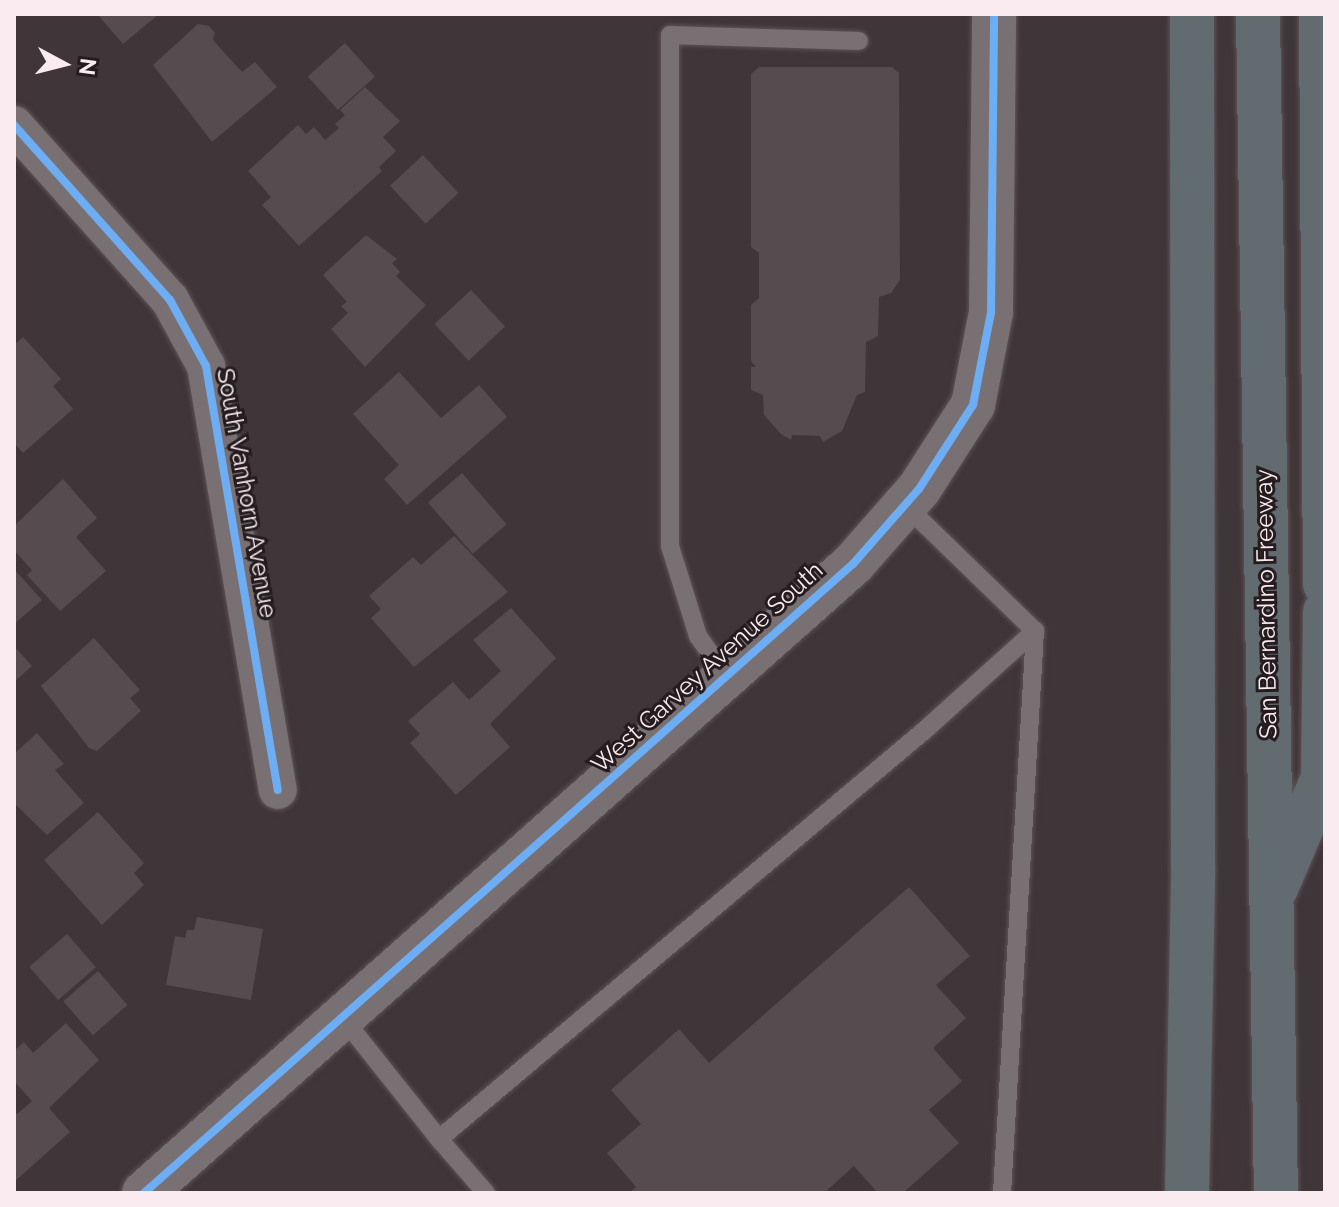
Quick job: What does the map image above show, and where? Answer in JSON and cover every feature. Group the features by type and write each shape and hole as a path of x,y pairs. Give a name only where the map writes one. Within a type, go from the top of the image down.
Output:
{"highway":[{"path":"1187,1193 1193,867 1192,14"},
{"name":"San Bernardino Freeway","path":"1258,14 1276,1193"},
{"path":"1321,14 1325,584"},
{"path":"1270,902 1323,778 1325,612"}],"street":[{"name":"West Garvey Avenue South","path":"144,1193 853,564 905,505 973,405 988,327 996,219 994,14"},
{"name":"South Vanhorn Avenue","path":"14,125 170,300 206,366 278,790"}],"lane":[{"path":"727,677 698,636 670,546 670,35 859,41"},
{"path":"905,505 1035,631 1002,1193"},
{"path":"439,1139 926,729 1035,631"},
{"path":"342,1017 486,1193"}],"building":[{"path":"97,14 159,14 123,44"},
{"path":"198,24 209,26 215,33 213,40 242,72 255,62 277,87 212,142 153,65"},
{"path":"345,43 375,76 338,110 308,76"},
{"path":"759,67 892,67 899,73 900,280 891,293 879,297 878,336 866,342 865,392 857,395 842,431 823,442 820,436 792,435 791,440 781,434 764,415 763,395 751,390 751,367 756,367 751,361 751,305 759,298 759,253 751,247 751,74"},
{"path":"365,87 400,121 383,137 396,151 379,167 382,171 299,246 262,205 271,197 248,171 298,125 306,134 314,127 325,140 339,128 335,124 345,115 340,110"},
{"path":"423,155 458,193 426,224 390,186"},
{"path":"366,235 397,259 392,263 400,272 396,276 426,305 365,367 331,329 348,313 341,306 347,302 323,275"},
{"path":"471,290 505,327 469,361 434,324"},
{"path":"23,337 61,379 53,386 73,409 23,453 14,443 14,345"},
{"path":"399,372 441,418 479,385 507,417 407,505 384,479 399,465 353,414"},
{"path":"462,473 507,524 473,554 428,503"},
{"path":"63,479 97,518 76,537 106,571 60,611 27,575 32,570 14,550 14,526"},
{"path":"454,536 508,592 414,667 371,618 381,609 369,596 413,557 421,565"},
{"path":"14,569 42,600 14,624"},
{"path":"511,608 556,658 490,724 510,747 456,795 410,743 420,734 408,721 453,682 469,700 501,671 473,640"},
{"path":"94,638 140,690 130,698 141,711 97,751 89,748 41,686"},
{"path":"14,646 32,666 14,682"},
{"path":"37,733 64,764 55,770 84,803 47,835 14,803 14,754"},
{"path":"98,812 144,863 134,873 144,885 102,925 44,860"},
{"path":"909,887 970,956 936,985 966,1018 933,1048 962,1081 929,1110 959,1143 903,1193 878,1193 854,1166 824,1193 629,1193 636,1187 607,1153 641,1124 611,1090 679,1029 709,1063"},
{"path":"197,917 263,929 251,1000 166,985 175,936 185,938 187,930 194,930"},
{"path":"67,934 96,967 58,1000 29,967"},
{"path":"98,971 128,1005 93,1035 63,1001"},
{"path":"66,1023 99,1060 49,1108 70,1132 14,1182 14,1110 17,1114 32,1101 14,1081 14,1051 24,1042 33,1053"}],"cycle path":[{"path":"144,1193 853,564 919,489 973,405 991,312 994,14"},
{"path":"14,125 170,300 206,366 278,790"}]}
